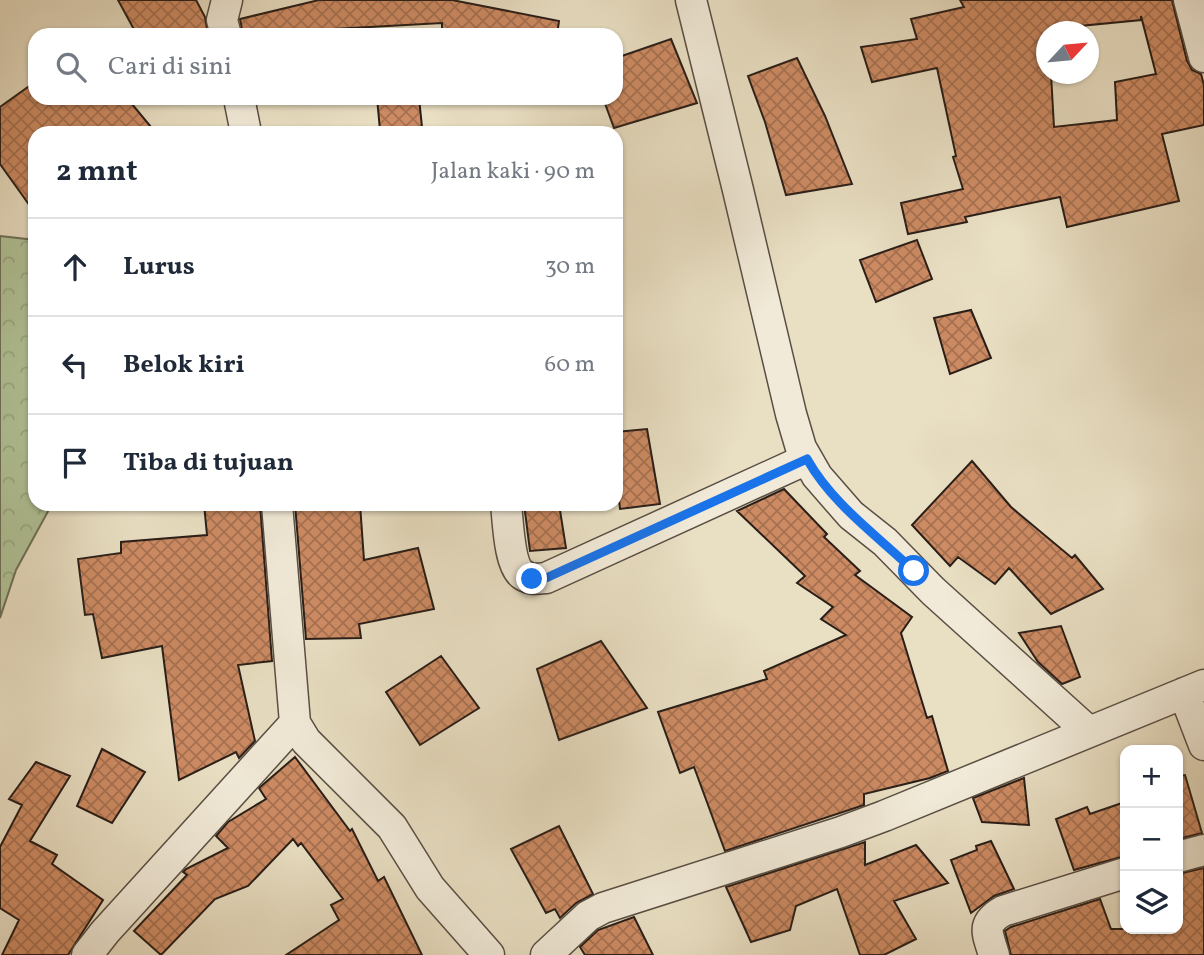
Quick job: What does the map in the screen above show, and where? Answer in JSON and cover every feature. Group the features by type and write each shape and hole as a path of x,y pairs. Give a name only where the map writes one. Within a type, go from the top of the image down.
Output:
{"street":[{"path":"224,28 222,20 227,0"},
{"path":"691,0 801,448 817,476 851,515 885,542 933,591 1089,732"},
{"path":"1189,0 1204,57"},
{"path":"240,105 245,126"},
{"path":"507,511 513,562 520,574 532,579 546,578 807,459"},
{"path":"278,511 295,723 306,741 392,827 430,888 489,955"},
{"path":"546,955 588,916 603,908 841,832 928,800 1194,689 1204,745"},
{"path":"87,955 295,723"},
{"path":"1183,856 1204,850"},
{"path":"994,955 988,933 988,923 993,916 1120,875"}],"green space":[{"path":"0,236 28,239 28,511 48,511 16,570 0,618"}],"building":[{"path":"118,0 196,0 205,17 207,28 133,28"},
{"path":"319,0 452,0 559,21 558,28 442,28 442,23 352,28 242,28 240,19"},
{"path":"960,0 1172,0 1187,61 1192,70 1201,74 1204,85 1204,125 1162,134 1179,201 1067,227 1060,197 965,217 967,222 908,234 901,203 963,189 953,157 956,156 937,68 872,82 861,47 917,39 911,19 964,7"},
{"path":"671,39 697,103 613,126 606,105 623,105 623,56"},
{"path":"797,58 825,116 852,184 786,195 765,122 748,76"},
{"path":"28,87 28,105 133,105 150,126 28,126 28,203 0,164 0,107"},
{"path":"378,105 420,105 422,126 380,126"},
{"path":"917,240 932,279 876,302 860,260"},
{"path":"971,310 991,358 950,374 934,318"},
{"path":"647,429 660,504 623,509 623,431"},
{"path":"972,461 1011,507 1072,558 1075,555 1103,589 1051,614 1009,568 995,584 958,557 950,566 912,525"},
{"path":"784,489 827,534 824,537 860,571 855,575 912,617 901,633 927,718 932,716 948,771 864,794 864,805 725,851 694,767 680,773 658,712 767,679 764,671 846,635 821,619 833,607 797,583 805,576 737,511"},
{"path":"205,511 261,511 272,661 238,665 255,741 239,758 236,752 179,780 162,646 102,658 93,614 85,615 78,559 121,553 121,542 207,535"},
{"path":"296,511 360,511 364,560 418,548 434,609 359,624 361,638 306,639"},
{"path":"525,511 560,511 566,548 530,551"},
{"path":"1061,626 1080,677 1062,684 1038,662 1019,633"},
{"path":"601,641 647,708 559,740 537,669"},
{"path":"441,656 479,708 420,745 386,692"},
{"path":"102,749 145,772 112,823 77,806"},
{"path":"295,757 350,831 352,829 378,881 384,877 422,955 286,955 339,920 331,905 343,899 301,843 298,846 293,839 248,886 215,899 161,955 134,931 187,875 183,872 186,869 228,848 216,836 228,822 266,799 259,788"},
{"path":"36,762 70,776 30,841 57,855 52,864 103,900 68,955 2,955 19,920 0,908 0,847 22,805 9,799"},
{"path":"1183,775 1202,833 1183,838 1183,808"},
{"path":"1024,778 1029,825 982,822 973,798"},
{"path":"1120,804 1120,857 1074,870 1056,819 1087,807 1090,814"},
{"path":"559,826 593,894 576,903 560,918 555,909 546,913 511,849"},
{"path":"991,841 1014,889 994,896 971,913 951,860 977,850 976,846"},
{"path":"865,842 865,865 916,845 948,883 894,901 916,939 884,955 860,955 837,889 796,906 790,930 751,942 726,887"},
{"path":"1204,868 1204,955 1011,955 1005,931 1011,927 1100,899 1111,929 1120,929 1120,934 1183,934 1183,873"},
{"path":"634,917 653,955 585,955 580,947 598,930"}],"route":[{"path":"532,579 546,578 807,459 817,476 851,515 885,542 914,571"}]}
